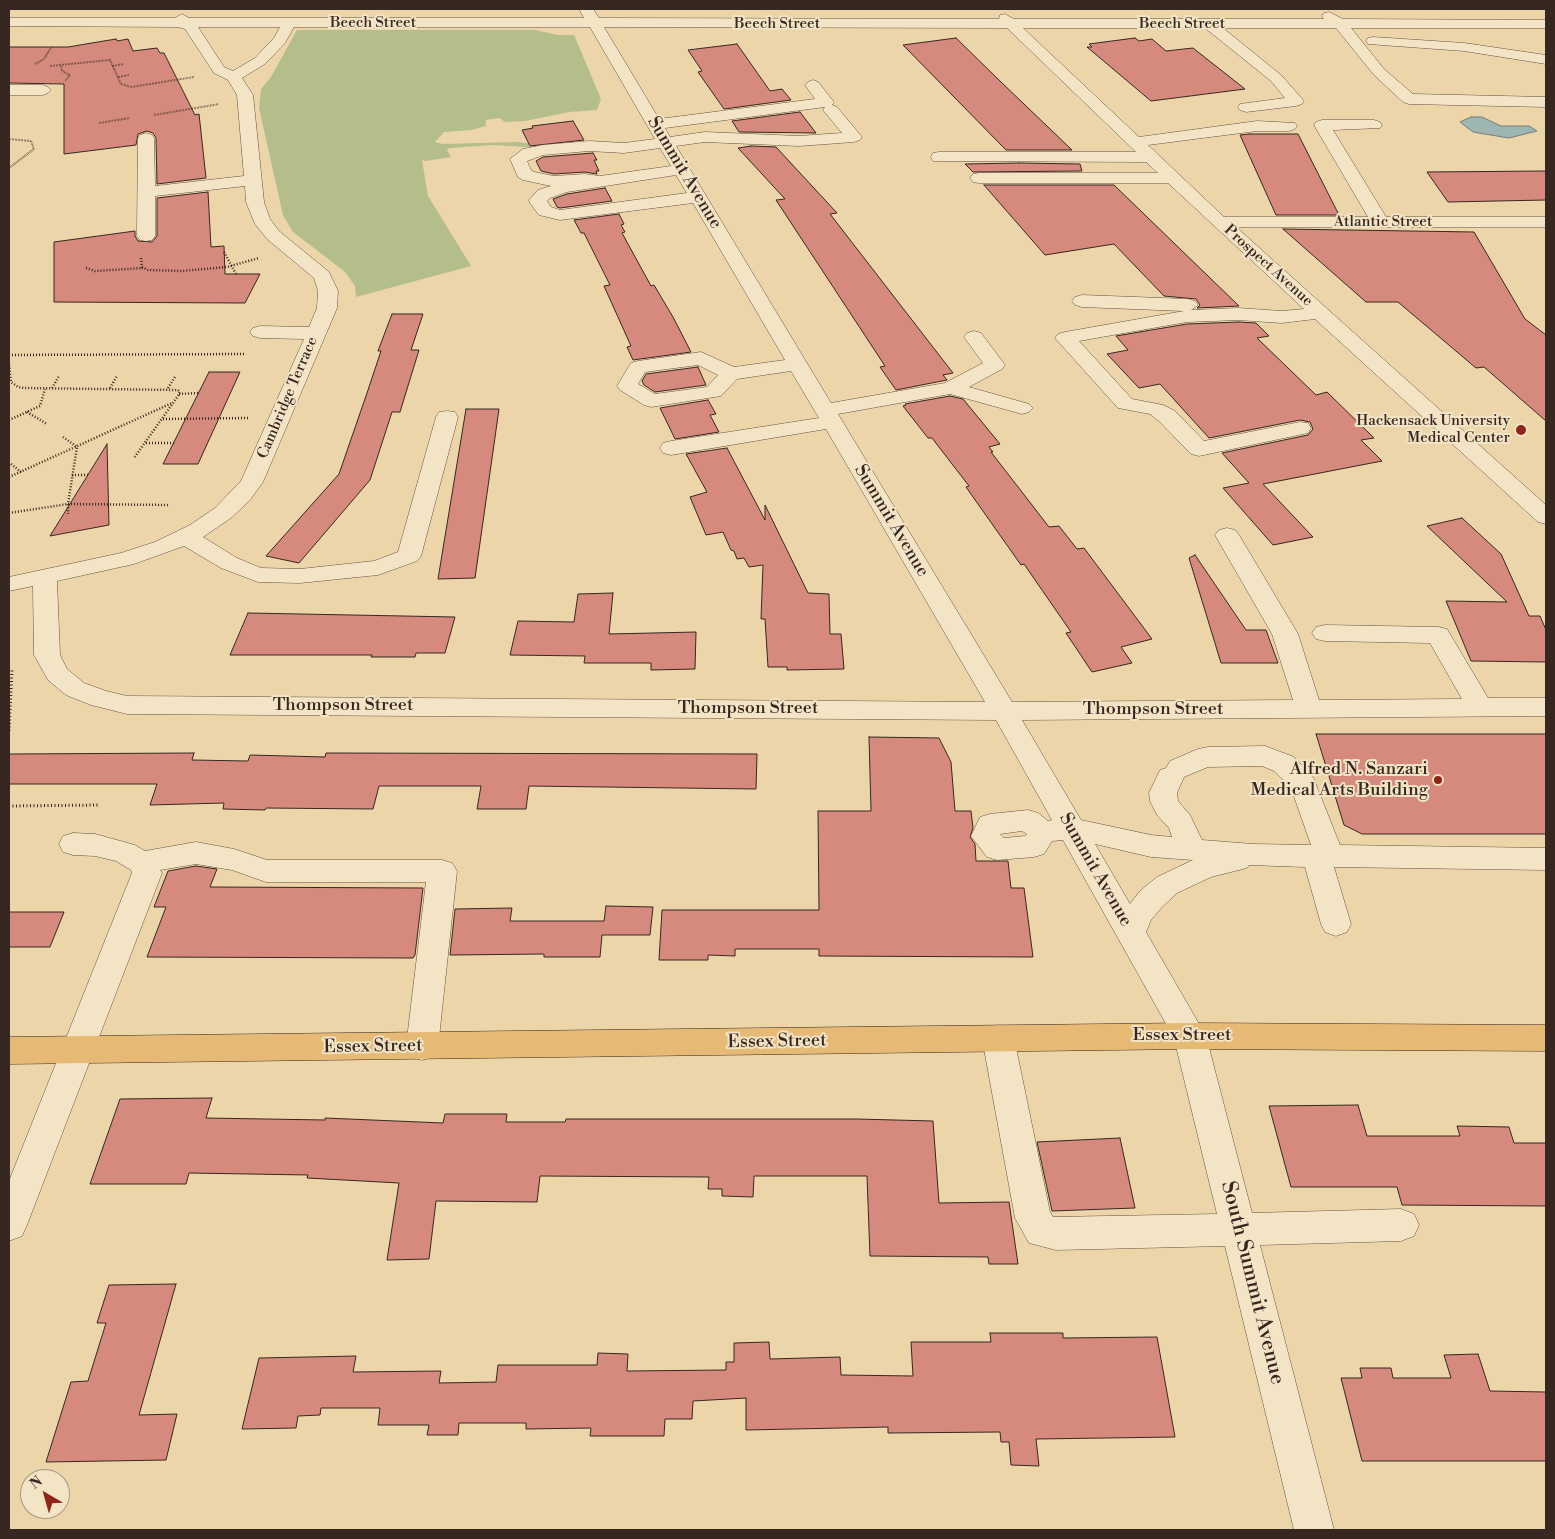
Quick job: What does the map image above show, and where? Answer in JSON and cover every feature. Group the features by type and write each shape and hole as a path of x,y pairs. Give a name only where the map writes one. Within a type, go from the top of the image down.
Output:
{"main road":[{"name":"Essex Street","path":"9,1051 77,1052 1190,1036 1546,1038"}],"street":[{"path":"179,22 189,9"},
{"name":"Prospect Avenue","path":"996,9 1219,222 1544,512"},
{"path":"1182,9 1206,29 1225,37 1276,78 1296,101 1246,106"},
{"path":"1317,9 1340,24 1378,72 1409,100 1546,102"},
{"name":"Beech Street","path":"9,22 289,23 591,16 1206,29 1340,24 1546,24"},
{"name":"Summit Avenue","path":"591,16 1004,711 1057,830 1131,933 1190,1036"},
{"name":"Cambridge Terrace","path":"9,584 126,559 163,547 222,513 242,495 252,482 327,308 328,291 322,276 273,235 261,220 254,202 245,95 234,76 219,70 190,26 179,22"},
{"path":"234,76 260,62 280,40 289,23"},
{"path":"1354,40 1464,47 1546,60"},
{"path":"1464,47 1528,43"},
{"path":"655,124 826,102 813,85"},
{"path":"9,90 43,90"},
{"path":"598,182 585,180 554,181 529,176 524,173 518,159 529,153 543,150 589,146 624,148 705,137 799,141 854,137 832,110"},
{"path":"1374,125 1322,125 1380,222"},
{"path":"1136,142 1256,126 1288,126"},
{"path":"143,244 146,192 146,138"},
{"path":"939,157 1152,157"},
{"path":"682,169 549,191 538,200 540,207 545,211 560,215 698,197"},
{"path":"979,178 1174,178"},
{"path":"146,192 253,180"},
{"name":"Atlantic Street","path":"1219,222 1546,222"},
{"path":"1082,301 1198,305 1239,303 1299,293"},
{"path":"1300,428 1199,449 1167,416 1156,409 1125,404 1065,338 1187,316 1238,314 1282,317 1320,313"},
{"path":"260,332 316,333"},
{"path":"671,448 829,416 951,388 995,365 974,337"},
{"path":"732,374 798,364"},
{"path":"951,388 1022,408"},
{"path":"185,536 229,563 258,574 300,576 378,568 409,556 447,417"},
{"path":"1227,535 1285,634 1309,708"},
{"name":"Thompson Street","path":"45,577 47,655 57,674 75,689 100,700 127,704 1004,711 1546,707"},
{"path":"1325,633 1438,634 1480,707"},
{"path":"1174,848 1188,842 1180,822 1167,808 1162,793 1175,772 1198,759 1208,757 1265,756 1284,764 1303,784 1322,855 1336,924"},
{"path":"979,836 997,849 1034,846 1057,830 1151,846 1266,855 1546,859"},
{"path":"10,1219 147,873 141,862 125,853 95,845 73,844"},
{"path":"141,862 196,853 234,860 266,871 442,871 422,1047"},
{"path":"1131,933 1138,915 1151,899 1167,885 1182,876 1228,862 1266,855"},
{"name":"South Summit Avenue","path":"1190,1036 1314,1530"},
{"path":"998,1038 1033,1218 1042,1231 1056,1234 1401,1226"}],"path":[{"path":"54,44 44,59 32,66 61,66 91,60 110,60 121,84 131,87 197,77"},
{"path":"112,66 124,64"},
{"path":"118,77 129,75"},
{"path":"9,139 31,141 34,149 9,168"},
{"path":"143,244 143,268"},
{"path":"224,252 236,274"},
{"path":"86,268 96,271 143,268 157,271 182,271 230,266 262,257"},
{"path":"9,355 249,354"},
{"path":"9,366 10,380 18,387 24,388 168,389 178,390 179,394"},
{"path":"52,388 59,376"},
{"path":"110,389 117,376"},
{"path":"168,389 175,376"},
{"path":"9,385 13,384"},
{"path":"9,420 42,404 45,388"},
{"path":"179,394 199,393"},
{"path":"134,458 179,394"},
{"path":"9,477 173,403"},
{"path":"28,412 47,424"},
{"path":"162,419 252,418"},
{"path":"63,437 77,447"},
{"path":"145,443 175,443"},
{"path":"68,514 77,447"},
{"path":"11,464 21,472"},
{"path":"72,475 88,475"},
{"path":"9,513 68,504 170,505"},
{"path":"9,670 12,670 9,731"},
{"path":"9,806 100,805"}],"green space":[{"path":"297,30 535,30 558,35 574,35 601,99 597,110 569,112 525,121 505,122 499,118 486,120 486,126 471,130 444,132 435,142 443,144 517,142 541,145 525,147 494,145 449,148 447,150 451,157 422,160 428,196 471,266 356,297 355,286 345,272 292,231 283,215 259,108 261,89 271,77"}],"water":[{"path":"1471,117 1482,117 1501,126 1529,126 1537,131 1509,138 1473,132 1460,122"}],"building":[{"path":"956,38 1072,150 1006,150 903,45"},
{"path":"1135,38 1139,41 1152,39 1166,51 1193,48 1245,89 1151,101 1087,47 1092,47 1089,44"},
{"path":"116,39 117,41 128,39 133,51 157,48 160,53 164,53 195,115 199,114 206,178 157,184 156,138 153,133 147,131 138,134 136,145 64,154 64,84 9,83 9,47 68,47"},
{"path":"737,44 770,91 782,89 791,100 724,109 698,72 702,71 688,50"},
{"path":"800,112 816,133 739,132 732,121"},
{"path":"573,121 584,140 530,146 522,130 533,128 532,126"},
{"path":"1298,134 1339,215 1276,215 1240,135"},
{"path":"751,146 776,147 837,213 830,214 953,373 943,375 947,380 896,390 880,367 885,366 776,200 785,199 738,148"},
{"path":"593,153 597,160 594,160 599,171 596,171 597,174 585,172 554,174 541,171 536,161 543,157"},
{"path":"965,164 1080,164 1082,171 973,172"},
{"path":"1546,171 1546,200 1448,202 1427,172"},
{"path":"984,185 1114,185 1239,306 1197,308 1200,305 1196,299 1164,296 1114,244 1045,255"},
{"path":"605,188 612,201 560,208 557,207 553,199 567,194"},
{"path":"208,192 211,247 224,246 225,274 260,274 245,303 54,302 54,242 135,231 138,241 152,242 157,236 157,198"},
{"path":"619,214 624,224 621,225 625,232 622,233 651,286 654,285 673,317 691,352 633,360 627,347 631,346 604,286 610,285 584,233 581,233 574,220"},
{"path":"1283,229 1474,232 1525,319 1546,335 1546,421 1484,367 1476,368 1398,302 1366,302"},
{"path":"392,314 423,314 411,350 419,350 400,412 392,412 370,480 299,563 266,556 339,474 381,351 378,351"},
{"path":"1256,323 1269,336 1257,338 1316,395 1327,392 1374,438 1361,440 1382,461 1263,484 1313,537 1273,545 1223,488 1249,483 1222,453 1308,435 1313,429 1310,422 1300,420 1209,438 1160,384 1139,388 1107,354 1128,350 1116,336 1187,324"},
{"path":"698,367 706,385 655,392 644,385 642,381 646,374"},
{"path":"209,372 240,372 198,464 163,464"},
{"path":"950,396 963,399 1000,444 989,447 993,452 991,452 1049,527 1059,526 1077,549 1084,548 1152,639 1121,647 1132,663 1092,672 1066,633 1071,632 1024,564 1021,565 966,487 969,486 932,438 928,438 903,406 905,404"},
{"path":"708,400 716,414 710,415 719,432 675,439 660,408"},
{"path":"466,409 499,409 475,578 438,579"},
{"path":"107,444 109,525 50,536"},
{"path":"727,448 765,520 765,505 808,593 829,594 830,634 841,634 844,669 787,670 787,667 768,667 765,619 761,619 763,565 749,567 744,558 737,559 723,532 706,535 690,497 707,492 686,454"},
{"path":"1462,518 1501,554 1529,616 1540,616 1546,630 1546,662 1471,661 1446,601 1507,602 1427,526"},
{"path":"1195,555 1246,630 1266,630 1278,663 1221,663 1189,558"},
{"path":"613,593 609,634 696,632 695,669 651,670 651,663 584,663 585,656 510,655 518,621 574,622 578,594"},
{"path":"248,613 455,617 445,653 416,653 415,657 371,657 372,655 230,655"},
{"name":"Alfred N. Sanzari Medical Arts Building","path":"1316,734 1546,734 1546,834 1362,834 1344,825"},
{"path":"869,737 939,738 951,762 955,811 971,811 973,828 970,837 975,844 976,861 1008,861 1011,888 1024,888 1033,957 819,956 819,949 735,949 735,956 708,955 708,960 659,960 662,910 819,910 818,811 871,811"},
{"path":"194,753 192,760 248,761 250,755 325,757 326,753 757,754 756,789 529,786 526,809 477,809 481,786 379,786 373,809 266,808 265,810 223,809 224,803 150,805 157,784 9,784 9,754"},
{"path":"196,866 217,869 210,887 423,888 415,955 413,958 147,957 166,907 154,907 168,871"},
{"path":"606,906 653,907 650,935 602,935 600,957 544,957 544,954 450,955 455,909 512,908 510,921 604,921"},
{"path":"9,912 64,912 50,947 9,947"},
{"path":"212,1098 206,1118 325,1120 325,1118 443,1123 445,1114 507,1114 506,1122 565,1122 566,1119 857,1119 933,1121 939,1203 1009,1202 1018,1264 989,1264 988,1257 870,1256 867,1176 754,1176 753,1197 722,1196 722,1189 708,1189 709,1177 540,1176 537,1202 436,1201 429,1259 387,1260 399,1183 307,1178 308,1175 189,1173 186,1184 90,1184 120,1099"},
{"path":"1358,1105 1367,1136 1460,1136 1457,1126 1509,1127 1514,1143 1546,1143 1546,1206 1402,1205 1397,1187 1291,1187 1269,1106"},
{"path":"1120,1138 1135,1208 1052,1211 1037,1142"},
{"path":"176,1284 139,1415 177,1414 166,1460 46,1462 71,1382 88,1381 106,1323 97,1323 109,1285"},
{"path":"990,1333 1063,1333 1063,1338 1157,1337 1175,1437 1036,1439 1039,1466 1011,1465 1009,1442 1001,1442 1000,1432 888,1433 888,1427 746,1430 746,1398 693,1401 692,1419 665,1419 664,1436 590,1436 591,1428 526,1429 526,1423 459,1423 458,1435 427,1435 429,1425 378,1425 380,1408 321,1408 320,1415 298,1416 296,1428 242,1429 259,1358 356,1356 353,1372 441,1371 439,1383 496,1382 498,1365 597,1365 598,1353 628,1354 627,1371 726,1370 726,1362 734,1362 734,1343 769,1342 770,1359 840,1357 841,1375 913,1376 911,1342 991,1342"},
{"path":"1478,1354 1490,1391 1546,1392 1546,1461 1362,1461 1341,1378 1362,1378 1360,1368 1391,1368 1393,1378 1451,1378 1444,1355"}],"place":[{"name":"Hackensack University Medical Center","path":"1521,430"},
{"name":"Alfred N. Sanzari Medical Arts Building","path":"1438,780"}]}
